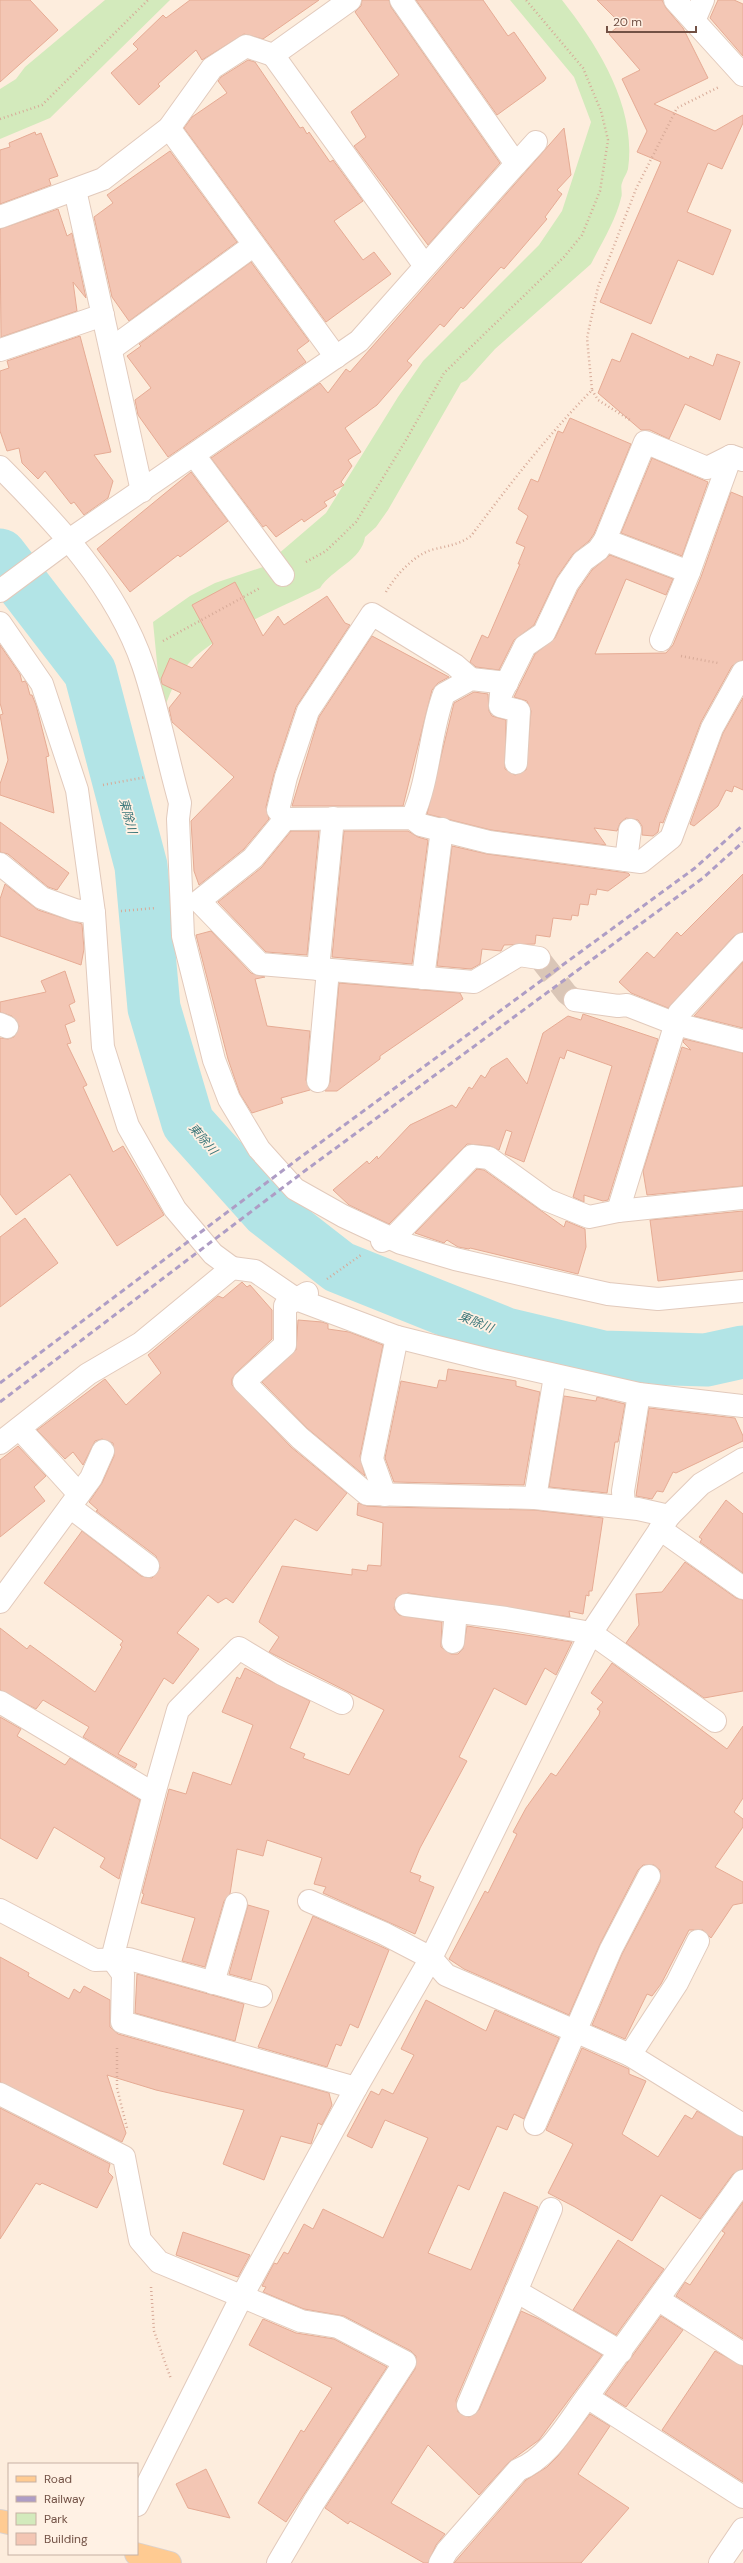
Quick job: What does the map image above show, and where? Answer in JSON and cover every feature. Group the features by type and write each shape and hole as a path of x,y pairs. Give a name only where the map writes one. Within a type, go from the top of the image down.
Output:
{"main road":[{"path":"138,2555 170,2563"}],"street":[{"path":"273,55 350,0"},
{"path":"401,0 516,164"},
{"path":"675,0 743,75"},
{"path":"694,21 703,0"},
{"path":"0,217 103,179 168,128 212,68 246,46 273,55 425,266"},
{"path":"168,128 336,357"},
{"path":"0,591 63,537 142,491 359,341 536,142"},
{"path":"75,190 142,491"},
{"path":"111,349 254,245"},
{"path":"0,350 103,315"},
{"path":"516,763 519,711 500,706 501,694 525,646 544,633 567,584 583,561 598,550 605,540 645,442 706,468 737,458"},
{"path":"194,455 283,575"},
{"path":"661,640 737,458"},
{"path":"0,466 63,537 116,607 143,664 180,802 178,819 188,908 183,936 214,1060 229,1099 259,1149 295,1189 385,1240 455,1259 608,1294 658,1299 743,1291"},
{"path":"605,540 689,572"},
{"path":"285,819 278,810 286,777 308,711 372,614 454,665 471,679 506,683"},
{"path":"0,623 42,684 77,790 94,913 103,1047 128,1126 175,1210 213,1254 232,1268 255,1271 302,1296 397,1337 554,1376 639,1394 743,1406"},
{"path":"188,908 253,858 285,819 412,818 421,825 442,829 489,842 641,862 671,838 712,728 743,672"},
{"path":"412,818 419,803 429,768 439,706 444,694 471,679"},
{"path":"318,1081 323,969 333,818"},
{"path":"422,978 442,829"},
{"path":"626,860 630,830"},
{"path":"0,864 42,898 75,910 94,913"},
{"path":"188,908 260,964 474,982 519,955 539,958"},
{"path":"618,1212 679,1014 743,944"},
{"path":"575,1000 618,1006 627,1005 676,1024 743,1041"},
{"path":"385,1240 396,1236 472,1156 489,1158 547,1200 589,1217 618,1212 743,1198"},
{"path":"0,1443 20,1429 88,1374 141,1343 232,1268"},
{"path":"302,1296 285,1306 285,1345 244,1382 300,1438 367,1494 535,1498 624,1508 664,1522 743,1588"},
{"path":"385,1495 372,1459 397,1337"},
{"path":"535,1498 554,1376"},
{"path":"624,1508 623,1491 639,1394"},
{"path":"20,1429 75,1500 148,1566"},
{"path":"0,1602 91,1478 103,1451"},
{"path":"138,2503 242,2296 356,2088 431,1958 591,1633 664,1522 701,1484 743,1459"},
{"path":"406,1605 591,1633 715,1721"},
{"path":"453,1642 456,1612"},
{"path":"112,1959 154,1794 178,1710 240,1648 282,1674 342,1703"},
{"path":"0,1702 154,1794"},
{"path":"535,2124 612,1949 649,1876"},
{"path":"309,1901 383,1933 431,1958 446,1975 630,2055 743,2125"},
{"path":"213,1983 236,1904"},
{"path":"0,1910 95,1960 129,1959 261,1996"},
{"path":"630,2055 677,1983 698,1941"},
{"path":"112,1959 123,1974 122,2022 356,2088"},
{"path":"0,2094 124,2157 140,2240 159,2262 301,2321 338,2327 405,2362 314,2502 278,2563"},
{"path":"440,2563 447,2551 518,2470 531,2465 551,2445 659,2300 743,2181"},
{"path":"468,2405 551,2209"},
{"path":"516,2291 620,2352"},
{"path":"659,2300 743,2354"},
{"path":"587,2397 743,2497"},
{"path":"720,2563 743,2529"}],"path":[{"path":"0,119 42,105 148,0"},
{"path":"143,664 165,638 326,551 356,522 406,440 444,373 564,257 582,235 600,191 608,140 601,111 583,68 526,0"},
{"path":"631,420 598,400 592,390 587,338 598,287 636,188 677,108 723,85"},
{"path":"372,614 391,582 409,564 429,551 461,543 471,536 521,469 561,422 592,390"},
{"path":"661,640 681,648 681,656 704,659 723,664"},
{"path":"77,790 172,772"},
{"path":"94,913 188,908"},
{"path":"302,1296 385,1240"}],"green space":[{"path":"105,0 170,0 50,118 0,139 0,89 16,79 25,67"},
{"path":"510,0 562,0 589,37 612,78 621,100 627,123 629,146 628,169 621,185 622,196 616,215 608,232 591,264 495,349 467,380 461,383 388,510 376,527 365,537 363,545 353,558 325,581 320,588 251,621 216,641 201,652 180,674 162,714 153,622 190,596 215,583 263,567 326,513 398,397 423,361 539,245 562,211 591,122 574,77"}],"building":[{"path":"0,0 30,0 58,30 0,82"},
{"path":"190,0 319,0 263,39 244,34 202,60 196,50 158,84 160,86 139,105 111,73 138,49 133,44 163,15 166,18"},
{"path":"362,0 389,0 391,7 500,163 428,245 354,146 366,137 351,112 399,75 355,12 361,6"},
{"path":"416,0 483,0 508,36 514,32 546,78 497,115"},
{"path":"597,0 662,0 666,8 683,28 708,78 654,104 715,131 743,115 743,123 722,169 708,163 687,212 731,230 713,275 678,260 651,324 600,302 661,162 637,152 647,131 622,79 640,70 609,34 621,24"},
{"path":"718,0 734,0 743,4 743,56 710,18"},
{"path":"248,60 255,62 300,128 303,127 307,134 309,132 330,162 333,160 363,201 334,221 363,260 374,252 391,274 326,322 184,128 192,117 227,93 218,81 221,77"},
{"path":"564,128 571,175 557,190 562,194 545,217 547,219 504,269 501,267 463,309 461,307 444,327 440,324 407,361 412,365 377,405 345,428 361,452 348,460 352,466 341,482 344,485 333,491 336,495 324,502 327,506 304,522 302,519 276,537 266,525 263,527 211,458 320,383 328,393 346,369 350,372"},
{"path":"35,132 36,135 41,133 58,176 49,179 51,185 0,204 0,150 10,147 9,143"},
{"path":"170,151 237,242 129,321 112,297 94,217 113,203 107,195"},
{"path":"58,209 67,236 72,233 86,298 73,282 77,311 1,337 0,229"},
{"path":"251,262 309,341 297,350 306,362 168,457 138,415 135,400 151,388 127,356 141,346 139,344"},
{"path":"632,333 689,359 690,356 713,366 717,354 740,362 720,420 685,404 669,439 650,430 641,430 598,393 612,359 620,362"},
{"path":"80,336 111,452 94,455 113,481 108,498 84,515 74,502 71,504 45,471 38,479 22,463 19,448 7,451 0,431 0,371 9,368 7,361"},
{"path":"570,418 631,444 594,534 589,541 573,554 557,577 534,625 514,640 499,670 476,667 470,662 482,635 488,638 520,564 518,564 525,547 516,543 528,516 518,509 531,479 538,482 558,431 563,433"},
{"path":"652,458 708,482 682,556 621,533"},
{"path":"191,472 228,521 180,557 178,555 130,592 97,549"},
{"path":"731,492 743,497 743,660 732,666 701,722 663,823 660,822 658,832 653,836 642,835 642,826 638,820 626,818 620,823 617,831 594,828 606,845 491,830 427,814 454,703 474,692 488,694 489,711 492,716 506,720 505,769 515,775 526,770 531,711 527,701 514,697 535,654 555,638 578,590 592,570 610,555 673,579 666,595 626,579 595,654 666,653 673,645 701,577"},
{"path":"235,582 263,636 278,616 284,625 327,596 345,623 350,625 296,707 274,774 266,807 269,819 244,849 199,885 194,871 191,821 234,777 172,722 169,708 181,693 162,684 161,679 170,658 192,668 213,644 192,605"},
{"path":"372,636 449,677 438,683 432,690 403,806 292,806 319,717"},
{"path":"0,645 20,674 22,682 25,681 27,684 30,695 32,695 36,705 49,756 46,757 54,813 0,795 0,784 8,760 0,715 3,714 0,703"},
{"path":"743,698 743,790 734,786 732,792 726,790 718,806 694,826 690,824 723,733"},
{"path":"0,822 69,873 57,890 48,887 8,854 0,852"},
{"path":"291,831 319,831 307,955 266,952 218,902 261,868"},
{"path":"344,831 408,831 418,837 428,840 412,964 332,957"},
{"path":"452,846 487,854 628,873 630,875 608,891 597,889 596,895 590,894 588,905 580,904 578,916 572,915 571,920 553,918 550,937 536,935 535,944 504,945 501,951 482,949 480,964 471,969 437,966"},
{"path":"743,874 743,932 734,936 668,1008 631,993 619,982 647,952 654,958 677,932 681,936"},
{"path":"5,884 38,910 82,924 84,949 81,965 0,936 0,899"},
{"path":"211,931 251,973 265,977 255,979 267,1026 310,1031 306,1080 310,1090 281,1098 283,1103 252,1113 240,1094 228,1059 196,935"},
{"path":"743,962 743,1028 694,1016"},
{"path":"65,971 75,1002 69,1005 75,1021 65,1025 71,1043 67,1044 87,1085 83,1087 113,1152 123,1146 164,1215 117,1246 70,1174 16,1215 0,1194 0,1038 8,1039 14,1037 19,1026 12,1016 0,1012 0,1002 46,992 41,981"},
{"path":"339,983 460,993 463,999 380,1056 380,1059 337,1091 325,1091 330,1082"},
{"path":"583,1014 658,1039 608,1200 603,1201 584,1195 584,1202 573,1197 612,1066 567,1050 564,1059 560,1057 524,1162 505,1154 512,1132 506,1130 499,1150 490,1146 467,1144 389,1224 349,1205 333,1190 367,1161 369,1164 377,1156 378,1159 410,1125 452,1105 456,1108 469,1087 472,1089 481,1075 485,1078 491,1068 507,1058 527,1084 543,1033 568,1016 581,1020"},
{"path":"684,1039 743,1053 743,1186 647,1195 643,1171 682,1047 691,1050 683,1042"},
{"path":"477,1169 484,1170 564,1227 566,1221 585,1229 586,1247 578,1274 470,1248 458,1247 447,1240 444,1243 415,1233"},
{"path":"743,1211 743,1271 658,1281 650,1220"},
{"path":"25,1218 58,1263 0,1307 0,1237"},
{"path":"242,1282 247,1287 250,1285 272,1310 272,1339 236,1373 232,1379 232,1385 291,1447 347,1493 317,1531 295,1519 233,1603 226,1598 218,1603 208,1595 177,1633 199,1649 173,1684 164,1678 118,1754 137,1764 135,1768 83,1737 89,1727 43,1700 36,1709 0,1690 0,1628 27,1649 30,1645 95,1692 122,1647 120,1645 123,1641 44,1583 82,1531 141,1576 152,1578 160,1568 156,1556 96,1511 98,1510 89,1502 102,1483 114,1456 113,1443 102,1439 95,1441 83,1465 73,1452 65,1459 37,1430 105,1379 126,1405 161,1373 148,1355 218,1296 223,1298"},
{"path":"298,1320 322,1322 328,1324 328,1329 349,1332 383,1345 360,1456 365,1476 308,1429 262,1382 296,1350"},
{"path":"448,1369 516,1381 516,1386 540,1392 524,1485 394,1482 385,1458 401,1381 437,1388 439,1380 446,1381"},
{"path":"564,1396 596,1401 597,1397 625,1404 618,1442 615,1442 607,1493 549,1487"},
{"path":"649,1408 735,1418 743,1436 743,1441 676,1473 673,1472 663,1492 657,1491 652,1499 636,1496"},
{"path":"18,1446 46,1476 34,1487 45,1501 0,1537 0,1460"},
{"path":"726,1500 743,1514 743,1573 700,1542 702,1539 699,1537"},
{"path":"358,1503 367,1506 383,1507 534,1510 603,1518 592,1591 589,1591 589,1596 586,1595 583,1614 569,1611 570,1617 408,1593 396,1598 394,1609 399,1615 442,1622 441,1647 451,1654 458,1654 463,1649 467,1626 572,1642 556,1675 545,1668 526,1705 494,1688 459,1757 467,1761 420,1848 410,1872 421,1876 419,1881 434,1887 415,1934 323,1893 326,1887 314,1884 322,1858 267,1840 263,1856 237,1849 230,1894 224,1901 205,1967 182,1961 195,1918 141,1903 144,1894 142,1893 169,1789 186,1794 193,1772 231,1785 253,1725 222,1712 237,1677 240,1679 245,1668 310,1701 290,1748 305,1754 303,1758 349,1775 384,1710 269,1652 279,1637 259,1622 282,1566 352,1575 352,1569 367,1571 368,1565 381,1566 383,1523 357,1515"},
{"path":"685,1562 736,1598 743,1600 743,1691 704,1698 626,1643 639,1625 636,1594 662,1592"},
{"path":"612,1663 727,1749 743,1726 743,1798 734,1812 743,1819 743,1827 715,1867 743,1882 743,1903 733,1905 711,1938 703,1930 689,1930 661,1984 652,1996 647,1994 625,2039 592,2025 622,1954 660,1882 660,1870 654,1865 643,1865 638,1870 600,1944 569,2015 464,1969 449,1959 485,1891 488,1893 517,1834 513,1832 526,1808 551,1773 556,1776 599,1715 600,1711 597,1709 603,1702 591,1693"},
{"path":"0,1717 21,1729 17,1736 65,1765 70,1758 140,1800 119,1879 100,1867 105,1858 54,1827 37,1859 0,1838"},
{"path":"248,1905 269,1911 251,1980 229,1974"},
{"path":"313,1916 389,1950 358,2028 350,2024 341,2046 336,2044 327,2067 258,2047"},
{"path":"0,1957 29,1973 28,1976 69,1999 74,1989 80,1993 84,1986 110,2000 110,2027 118,2034 329,2093 332,2105 322,2125 318,2123 311,2144 281,2136 264,2180 223,2164 244,2110 156,2090 107,2075 126,2133 122,2142 0,2082"},
{"path":"137,1974 244,2004 235,2041 135,2013"},
{"path":"426,2000 486,2031 495,2010 559,2038 524,2119 514,2114 507,2130 497,2126 469,2190 458,2185 428,2253 471,2270 504,2192 538,2207 456,2400 458,2412 469,2417 479,2410 521,2311 539,2319 602,2355 539,2440 509,2462 479,2495 428,2445 391,2503 445,2534 436,2545 428,2563 424,2563 350,2521 348,2524 325,2508 415,2369 416,2356 411,2351 344,2316 304,2309 263,2292 266,2287 262,2286 274,2263 277,2264 284,2252 288,2254 304,2224 313,2229 323,2209 383,2238 428,2138 385,2120 372,2148 347,2136 371,2091 379,2095 382,2089 393,2094 414,2055 401,2049"},
{"path":"582,2048 629,2069 629,2074 646,2081 622,2134 658,2157 685,2115 692,2119 697,2111 743,2137 743,2169 733,2174 700,2219 661,2195 632,2241 575,2207 548,2193 573,2144 546,2130"},
{"path":"0,2108 110,2164 108,2172 113,2177 97,2208 42,2183 40,2185 36,2183 0,2239"},
{"path":"743,2202 743,2339 676,2296 685,2282 690,2285 725,2233 722,2231"},
{"path":"183,2232 250,2255 238,2277 176,2255"},
{"path":"618,2240 664,2269 616,2335 573,2310"},
{"path":"661,2316 683,2330 626,2407 605,2394"},
{"path":"263,2319 296,2333 334,2339 387,2367 286,2522 258,2503 301,2430 304,2432 332,2388 249,2345"},
{"path":"715,2351 743,2366 743,2482 662,2430"},
{"path":"590,2414 610,2426 578,2474 629,2508 581,2563 454,2563 526,2480 547,2467 558,2456"},
{"path":"206,2469 230,2518 188,2508 176,2484"}],"waterway":[{"name":"東除川","path":"0,555 90,672 141,866 154,1008 188,1123 267,1211 339,1267 506,1334 603,1357 706,1360 743,1352"}],"tunnel":[{"path":"539,958 567,994 575,1000"}],"railway":[{"path":"0,1383 298,1159 695,868 743,825"},
{"path":"0,1402 306,1170 703,878 743,842"}]}
